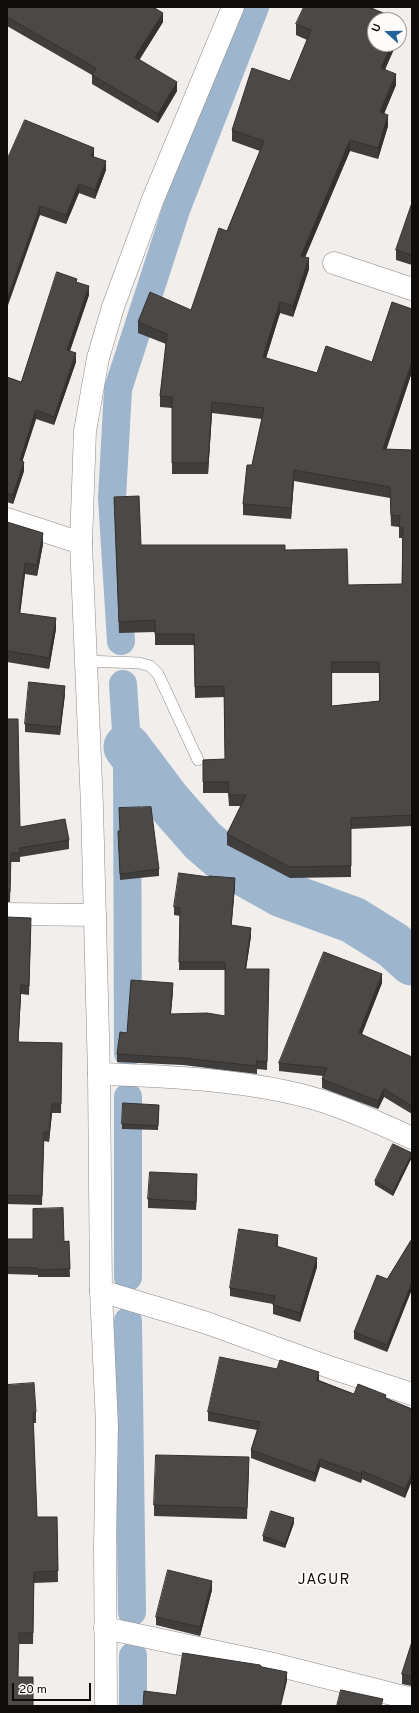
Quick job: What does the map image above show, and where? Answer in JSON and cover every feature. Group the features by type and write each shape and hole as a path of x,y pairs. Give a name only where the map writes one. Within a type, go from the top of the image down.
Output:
{"main road":[{"path":"106,1706 105,1628 107,1425 102,1291 95,915 81,543 85,431 98,358 113,307 153,198 233,7"},
{"path":"334,263 412,289"},
{"path":"7,519 81,543"},
{"path":"7,914 95,915"},
{"path":"99,1074 177,1078 236,1084 297,1095 351,1112 412,1138"},
{"path":"102,1291 204,1322 332,1368 409,1387"},
{"path":"105,1628 269,1663 412,1699"}],"lane":[{"path":"86,661 139,663 150,666 158,674 198,760"}],"building":[{"path":"7,7 153,7 163,13 135,57 177,82 158,114 92,75 96,68 7,17"},
{"path":"304,7 369,7 381,12 367,12 367,52 388,52 381,68 396,74 380,112 388,115 378,148 350,140 301,256 309,258 293,306 280,302 263,357 317,373 326,346 372,362 392,302 412,309 412,361 383,449 412,450 412,815 351,818 351,866 290,867 227,834 246,795 229,795 228,782 203,782 203,760 225,759 224,686 195,687 194,634 155,634 155,620 119,622 114,497 139,496 141,545 285,545 285,550 347,549 348,585 402,584 403,527 399,527 400,516 391,515 390,487 294,470 291,508 243,504 247,465 252,465 264,408 212,402 208,463 172,463 172,397 160,396 167,334 138,322 150,292 191,310 219,228 227,231 264,141 232,130 252,68 290,81 311,30 296,24","holes":["332,662 379,662 380,701 332,706"]},
{"path":"25,120 94,148 91,156 106,161 95,190 79,184 66,215 40,206 7,299 7,160"},
{"path":"412,203 412,255 396,250"},
{"path":"57,272 77,279 76,282 89,286 67,350 76,353 54,417 36,410 20,460 24,462 13,495 7,493 7,377 21,382"},
{"path":"7,522 43,533 37,565 25,563 19,613 56,618 49,658 7,651"},
{"path":"29,682 65,686 60,727 25,724"},
{"path":"7,719 18,719 20,827 65,819 69,840 20,848 20,853 11,853 10,892 7,893"},
{"path":"151,807 159,869 120,874 118,831 120,831 119,808"},
{"path":"179,873 209,877 235,878 231,925 251,928 245,969 269,969 267,1062 256,1061 257,1066 183,1058 117,1054 120,1032 127,1033 131,980 173,983 170,1014 207,1013 225,1016 225,962 179,962 180,908 174,907"},
{"path":"7,917 31,918 29,986 21,985 18,1042 62,1043 61,1104 52,1104 49,1132 44,1132 42,1196 7,1195"},
{"path":"324,952 382,974 359,1033 412,1057 412,1106 384,1089 378,1101 322,1079 327,1068 279,1063"},
{"path":"123,1103 159,1105 158,1126 122,1124"},
{"path":"393,1144 412,1153 393,1192 375,1181"},
{"path":"150,1172 197,1174 196,1202 148,1199"},
{"path":"63,1208 64,1242 69,1241 70,1269 38,1270 38,1268 7,1267 7,1239 33,1239 33,1209"},
{"path":"239,1229 278,1235 276,1246 317,1258 300,1313 273,1305 275,1296 230,1288"},
{"path":"412,1239 412,1282 387,1345 354,1332 377,1275 387,1279"},
{"path":"220,1357 277,1369 280,1360 319,1372 316,1380 354,1394 358,1384 386,1395 385,1398 412,1409 412,1473 405,1489 362,1471 361,1474 320,1459 315,1473 251,1450 260,1422 208,1412"},
{"path":"34,1383 36,1412 33,1413 37,1517 57,1517 58,1571 34,1572 33,1633 19,1633 18,1677 33,1677 33,1706 7,1706 7,1385"},
{"path":"156,1455 249,1457 247,1508 154,1505"},
{"path":"271,1511 294,1518 285,1544 263,1536"},
{"path":"168,1570 212,1581 200,1627 156,1617"},
{"path":"412,1642 412,1677 402,1674"},
{"path":"183,1653 260,1665 262,1667 287,1672 280,1706 143,1706 144,1691 176,1695"},
{"path":"341,1690 383,1699 381,1706 337,1706"}],"waterway":[{"path":"121,641 112,498 118,389 176,210 255,7"},
{"path":"123,684 127,747 128,1053"},
{"path":"127,747 167,800 203,841 232,866 282,894 353,920 393,945 412,962"},
{"path":"128,1097 128,1277"},
{"path":"128,1321 132,1612"},
{"path":"133,1656 133,1706"}],"district":[{"name":"JAGUR","path":"324,1581"}]}
